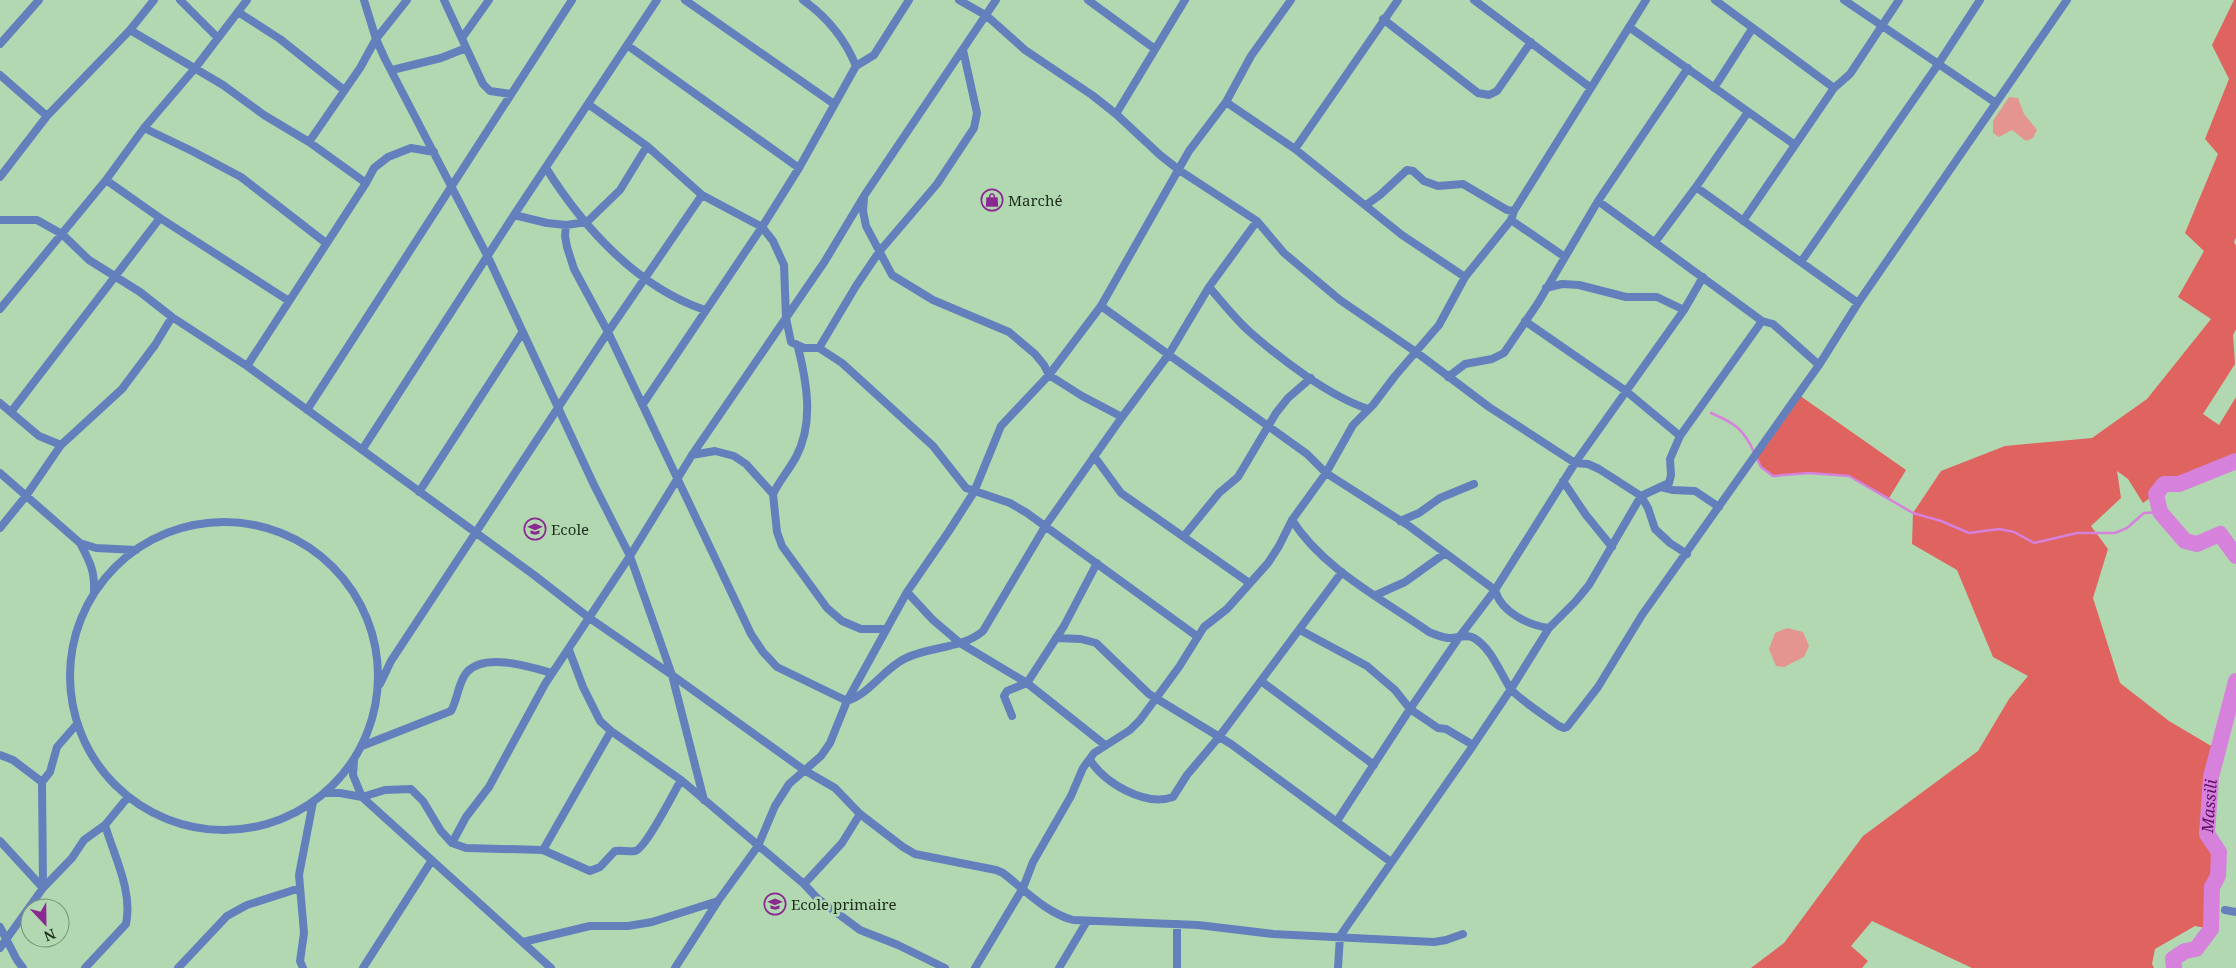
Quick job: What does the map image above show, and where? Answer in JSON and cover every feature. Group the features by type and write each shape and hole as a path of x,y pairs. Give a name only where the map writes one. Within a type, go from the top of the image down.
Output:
{"street":[{"path":"0,44 39,0"},
{"path":"0,177 47,116 130,30 154,0"},
{"path":"180,0 218,38"},
{"path":"0,309 106,180 144,128 196,67 247,0"},
{"path":"364,0 376,39 488,257 558,410 630,556 672,675 704,800"},
{"path":"309,142 360,68 376,39 407,0"},
{"path":"444,0 478,75 489,90 511,94"},
{"path":"462,38 489,0"},
{"path":"307,410 572,0"},
{"path":"362,450 656,0"},
{"path":"685,0 834,104"},
{"path":"803,0 815,8 842,39 856,66"},
{"path":"642,404 762,226 798,168 856,66 874,55 908,0"},
{"path":"959,0 986,16 1024,50 1062,74 1116,114 1160,155 1180,170 1256,221 1284,253 1340,300 1416,352 1489,407 1575,463 1588,464 1599,469 1641,496 1648,508 1655,529 1670,543 1687,554"},
{"path":"452,842 466,816 489,787 552,673 630,556 692,454 825,261 864,196 996,0"},
{"path":"1089,0 1155,49"},
{"path":"1116,114 1185,0"},
{"path":"675,968 718,901 758,846 776,806 789,784 821,756 830,743 847,701 907,592 974,492 1001,426 1049,375 1102,306 1189,151 1226,102 1251,56 1291,0"},
{"path":"1295,150 1398,0"},
{"path":"1474,0 1591,88"},
{"path":"974,968 1023,888 1033,862 1090,760 1105,745 1130,730 1157,700 1204,627 1227,609 1248,582 1268,563 1292,520 1326,473 1352,425 1368,410 1439,325 1466,277 1511,220 1514,212 1646,0"},
{"path":"1715,0 1834,88"},
{"path":"1844,0 1996,103"},
{"path":"1743,221 1834,88 1850,74 1899,0"},
{"path":"1802,262 1980,0"},
{"path":"1292,520 1308,543 1342,572 1440,637 1469,636 1484,646 1498,665 1511,689 1559,726 1567,727 1598,687 1642,615 1819,365 1858,303 1916,222 2067,0"},
{"path":"238,12 280,39 344,90"},
{"path":"1384,19 1478,93 1489,95 1497,91 1531,42"},
{"path":"1629,27 1795,146"},
{"path":"1714,88 1752,29"},
{"path":"130,30 196,67 264,116 309,142 366,183"},
{"path":"627,44 798,168"},
{"path":"392,70 442,58 466,48"},
{"path":"819,348 879,252 937,184 974,128 977,113 964,50"},
{"path":"1448,377 1465,364 1492,359 1504,353 1546,288 1598,201 1688,68"},
{"path":"0,75 47,116"},
{"path":"1226,102 1295,150 1402,235 1466,277"},
{"path":"588,104 647,146 702,195 762,226 773,241 784,265 786,318 791,342 798,347 819,348 842,363 912,426 944,458 966,488 1010,503 1046,525 1198,636"},
{"path":"1655,242 1696,188 1748,112"},
{"path":"144,128 192,150 241,177 326,243"},
{"path":"514,215 547,223 566,225 587,222 620,190 647,146"},
{"path":"247,366 374,168 388,157 411,148 434,152"},
{"path":"546,168 567,201 613,251 645,278 675,298 705,310"},
{"path":"1366,205 1407,170 1413,171 1424,181 1438,186 1462,184 1507,210 1514,212"},
{"path":"106,180 160,218 289,301"},
{"path":"1696,188 1858,303"},
{"path":"378,688 391,661 608,332 702,195"},
{"path":"864,196 863,211 866,226 892,275 908,286 946,306 1009,332 1020,340 1044,365 1049,375 1075,392 1122,417"},
{"path":"1598,201 1762,320 1773,324 1819,365"},
{"path":"11,412 160,218"},
{"path":"0,220 37,220 62,234 89,260 140,292 172,317 247,366 588,617 804,770 834,788 860,814 915,854 996,870 1062,918 1072,920 1177,924 1273,934 1434,942 1463,934"},
{"path":"1511,220 1565,257"},
{"path":"847,701 858,696 887,670 906,658 975,638 988,624 1046,525 1169,354 1209,288 1256,221"},
{"path":"566,225 567,247 574,268 608,332 738,607 763,652 777,667 847,701"},
{"path":"1337,821 1410,709 1460,636 1495,590 1575,463 1684,310 1703,277"},
{"path":"1546,288 1562,284 1579,285 1626,296 1657,298 1684,310"},
{"path":"1209,288 1251,333 1311,378 1352,403 1368,410"},
{"path":"1102,306 1308,454 1326,473 1400,521 1495,590 1501,604 1509,610 1537,626 1549,628"},
{"path":"0,528 26,496 61,445 122,389 155,345 172,317"},
{"path":"1338,968 1340,936 1511,689 1549,628 1583,593 1641,496 1652,489 1669,483 1671,478 1670,459 1680,436 1762,320"},
{"path":"1525,321 1626,391 1680,436"},
{"path":"419,492 522,333"},
{"path":"773,494 797,455 808,423 803,368 798,347"},
{"path":"1184,536 1219,493 1238,477 1267,425 1288,398 1311,378"},
{"path":"0,403 24,426 39,436 61,445"},
{"path":"692,454 715,451 734,456 760,478 773,494 777,532 782,546 827,608 842,620 861,629 886,629"},
{"path":"1094,456 1121,493 1248,582"},
{"path":"0,473 80,542 96,548 136,550"},
{"path":"1564,481 1586,515 1612,546"},
{"path":"1400,521 1419,513 1440,498 1474,484"},
{"path":"1661,487 1673,490 1694,491 1719,507"},
{"path":"221,522 266,528 308,546 342,576 366,614 378,658 378,688 373,718 362,746 354,759 325,793 312,802 272,822 227,830 197,828 154,814 128,797 97,765 77,724 70,695 71,657 80,621 94,594 113,570 136,550 177,530 221,522"},
{"path":"80,542 93,570 94,594"},
{"path":"1376,595 1398,586 1444,554"},
{"path":"1012,716 1004,696 1007,691 1027,683 1056,638 1097,563"},
{"path":"1090,760 1094,766 1118,786 1139,796 1167,799 1173,797 1342,572"},
{"path":"907,592 933,620 960,643 1027,683 1105,745"},
{"path":"1300,630 1350,656 1378,674 1395,690 1410,709 1438,728 1446,729 1473,745"},
{"path":"1056,638 1081,639 1096,644 1157,700 1219,737 1391,862"},
{"path":"569,650 582,687 600,720 611,731 680,780 804,884 817,898 860,930 945,968"},
{"path":"362,746 451,711 456,702 460,685 467,672 480,664 494,662 513,664 552,673"},
{"path":"1261,681 1374,765"},
{"path":"43,888 42,782 50,772 57,747 77,724"},
{"path":"542,850 611,731"},
{"path":"0,755 13,760 42,782"},
{"path":"354,759 353,775 362,797 552,968"},
{"path":"325,793 340,793 362,797 385,790 411,789 423,800 440,831 452,842 466,848 542,850 590,870 600,868 615,851 636,851 649,836 680,780"},
{"path":"0,948 7,941 43,888 72,858 84,840 105,825 128,797"},
{"path":"303,968 300,961 304,933 298,875 312,802"},
{"path":"804,884 842,843 860,814"},
{"path":"85,968 126,924 128,914 128,902 124,885 105,825"},
{"path":"0,841 43,888"},
{"path":"363,968 432,860"},
{"path":"178,968 227,916 246,905 300,888"},
{"path":"523,942 590,926 628,926 652,922 718,901"},
{"path":"2225,910 2236,912"},
{"path":"1059,968 1088,921"},
{"path":"1177,924 1177,968"},
{"path":"0,926 23,968"}],"shaded area":[{"path":"2234,0 2236,0 2236,237 2234,242 2236,246 2236,329 2233,335 2235,364 2203,414 2219,425 2236,397 2236,461 2179,484 2164,484 2156,494 2143,503 2128,479 2117,471 2121,498 2091,526 2108,549 2093,598 2120,683 2169,721 2218,750 2211,777 2207,834 2219,852 2218,876 2212,888 2211,929 2195,926 2155,949 2152,964 2154,968 1972,968 1872,921 1851,946 1868,961 1862,968 1751,968 1784,943 1863,836 1978,751 2009,699 2028,676 1993,657 1957,570 1912,544 1913,513 1941,471 2005,446 2092,438 2147,399 2211,319 2178,297 2204,251 2185,233 2218,154 2205,139 2229,79 2212,45"},
{"path":"2009,97 2018,98 2024,114 2037,130 2033,138 2026,141 2012,130 1999,137 1993,133 1993,121"},
{"path":"1796,393 1906,470 1889,498 1849,476 1809,473 1773,476 1761,467 1754,454"},
{"path":"1787,628 1803,632 1809,646 1804,657 1784,667 1776,666 1769,649 1775,633"}],"waterway":[{"path":"1711,413 1737,427 1746,437 1754,452"},
{"path":"1756,457 1761,467 1773,476 1809,473 1849,476 1913,513 1941,521 1969,533 1999,529 2014,532 2034,543 2077,533 2115,533 2127,528 2144,513 2160,512"},
{"name":"Massili","path":"2236,461 2179,484 2164,484 2156,494 2160,512 2185,541 2197,544 2220,534 2236,556"},
{"name":"Massili","path":"2174,968 2173,959 2185,951 2196,949 2211,929 2212,887 2218,876 2219,852 2207,834 2211,777 2236,681"}],"place":[{"name":"Marché","path":"992,200"},
{"name":"Ecole","path":"535,529"},
{"name":"Ecole primaire","path":"775,904"}]}
